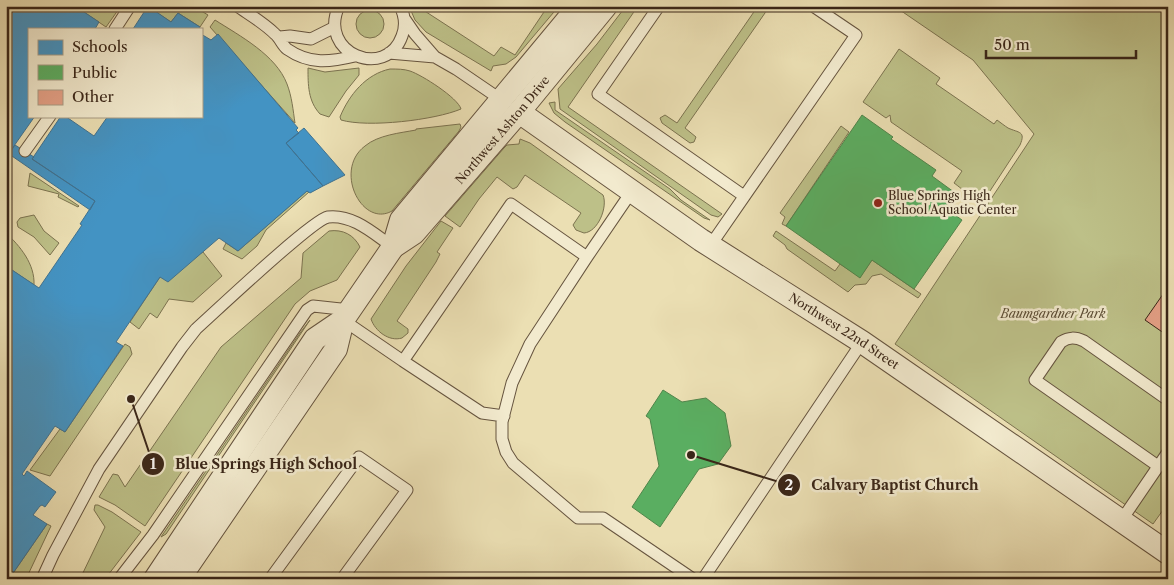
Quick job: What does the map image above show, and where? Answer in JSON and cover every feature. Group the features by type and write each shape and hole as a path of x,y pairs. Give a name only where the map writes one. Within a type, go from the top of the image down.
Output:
{"street":[{"name":"Northwest Ashton Drive","path":"179,579 336,349 347,315 393,247 414,233 510,106 579,6"},
{"name":"Northwest Ashton Drive","path":"510,106 606,6"},
{"name":"Northwest 22nd Street","path":"510,106 710,246 862,342 1168,553"},
{"name":"Northwest Ashton Drive","path":"156,579 315,339 347,315"}],"lane":[{"path":"116,28 130,6"},
{"path":"237,6 280,37 287,48 295,54 327,62 354,56 372,59 390,52 402,38 404,18"},
{"path":"339,6 335,17 335,27 340,42 354,56"},
{"path":"400,6 404,18 414,34 435,57 510,106"},
{"path":"659,6 598,94 744,196"},
{"path":"710,246 856,35 813,6"},
{"path":"280,37 311,38 335,27"},
{"path":"390,52 435,57"},
{"path":"25,151 49,118"},
{"path":"632,191 586,257 530,344 512,383 504,416 502,438 506,452 513,464 578,518 603,518 694,579"},
{"path":"403,360 511,204 586,257"},
{"path":"42,579 100,469 196,329 301,236 327,217 350,219 393,247"},
{"path":"120,579 154,535 307,310 313,306 347,315 403,360 482,414 504,416"},
{"path":"1158,466 1035,380 1061,342 1067,338 1076,337 1168,400"},
{"path":"703,579 862,342"},
{"path":"1121,521 1168,452"},
{"path":"270,579 359,456 406,490 342,579"}],"green space":[{"path":"75,6 121,6 106,27"},
{"path":"193,6 208,15 200,27 178,13 171,22 148,7"},
{"path":"409,6 417,6 494,56 501,47 515,55 548,6 559,6 516,57 506,64 493,66 491,71 426,32 415,20"},
{"path":"626,6 638,6 568,107 722,214 718,217 711,215 560,109 558,89 597,44"},
{"path":"758,6 765,6 767,8 765,13 685,128 696,137 694,142 690,143 662,123 660,118 665,115 677,123"},
{"name":"Baumgardner Park","path":"894,6 1168,6 1168,503 1153,524 895,344 1034,134 973,60"},
{"path":"370,10 380,14 384,24 380,34 370,38 360,34 356,24 360,14"},
{"path":"215,20 256,47 275,64 289,89 295,123 210,27"},
{"path":"899,49 940,78 936,84 994,124 997,120 1022,135 1020,145 988,194 984,197 970,195 954,183 962,171 891,122 890,115 886,118 863,102"},
{"path":"308,68 325,72 359,68 359,75 329,117 320,114 313,104 309,87"},
{"path":"390,69 408,70 416,73 447,93 461,109 401,122 367,123 341,120 340,117 353,93 373,76"},
{"path":"555,102 555,110 670,189 681,200 710,220 704,218 565,122 554,113 549,103"},
{"path":"460,124 459,131 392,211 381,214 371,211 362,204 355,194 352,182 352,169 356,156 365,146 376,139 389,135 416,129"},
{"path":"841,126 849,132 786,226 782,224 785,217 780,213"},
{"path":"520,139 530,143 603,195 604,206 601,218 589,232 584,233 576,230 573,225 581,213 525,175 517,187 513,189 497,177 460,227 445,216 504,148 507,145 519,144"},
{"path":"30,173 79,206 58,197 59,194 28,186"},
{"path":"307,191 309,192 266,230 257,246 242,259 223,249 226,243 238,251"},
{"path":"34,215 44,231 59,243 50,255 34,237 18,227 17,222 20,218"},
{"path":"441,221 453,228 437,252 440,254 436,262 397,321 408,329 408,333 402,338 397,339 388,337 376,328 371,319 406,266"},
{"path":"329,231 339,231 348,234 355,239 360,247 337,280 310,291 295,304 145,526 115,505 99,497 113,474 118,475 125,487 221,347 301,278 303,253"},
{"path":"776,231 835,271 840,264 860,277 872,260 921,294 918,298 881,274 872,276 866,284 855,285 848,292 787,249 785,245 773,236"},
{"path":"6,233 26,256 34,277 34,285 6,266"},
{"path":"203,252 222,276 193,302 169,299 157,318 150,313 139,329 130,322 160,277"},
{"path":"310,320 166,534 161,537 300,333"},
{"path":"125,344 130,347 132,354 50,476 30,470 60,429 65,432"},
{"path":"95,505 112,512 141,532 105,579 91,579 91,576 89,579 80,579 105,527 94,510"},
{"path":"47,524 51,526 26,579 9,579"}],"building: Schools":[{"path":"6,6 75,6 99,22 96,28 28,28 28,118 34,118 9,153 6,151"},
{"path":"148,6 171,22 178,13 200,27 200,28 134,28"},
{"path":"218,34 298,128 296,130 299,133 286,143 323,186 310,193 307,191 238,251 219,238 168,282 160,277 116,342 123,346 65,432 55,426 22,474 24,476 27,471 56,492 45,507 40,506 33,515 47,524 9,579 6,579 6,266 39,288 82,225 80,224 95,201 32,159 60,118 68,118 94,136 107,118 202,118 202,35 211,40"},
{"path":"304,128 345,175 323,186 286,143"},
{"path":"15,145 34,157 32,159 95,201 90,210 9,154"}],"building: Public":[{"name":"Blue Springs High School Aquatic Center","path":"862,115 893,137 891,139 936,170 932,176 958,195 948,210 962,220 914,289 872,260 860,278 786,226"},
{"path":"663,390 682,402 706,398 725,413 731,446 718,464 699,469 660,527 632,507 659,466 650,419 646,416"}],"building: Other":[{"path":"1168,287 1168,336 1145,320"}],"place":[{"name":"Blue Springs High School Aquatic Center","path":"878,203"},
{"name":"Blue Springs High School","path":"131,399"},
{"name":"Calvary Baptist Church","path":"691,455"}]}
